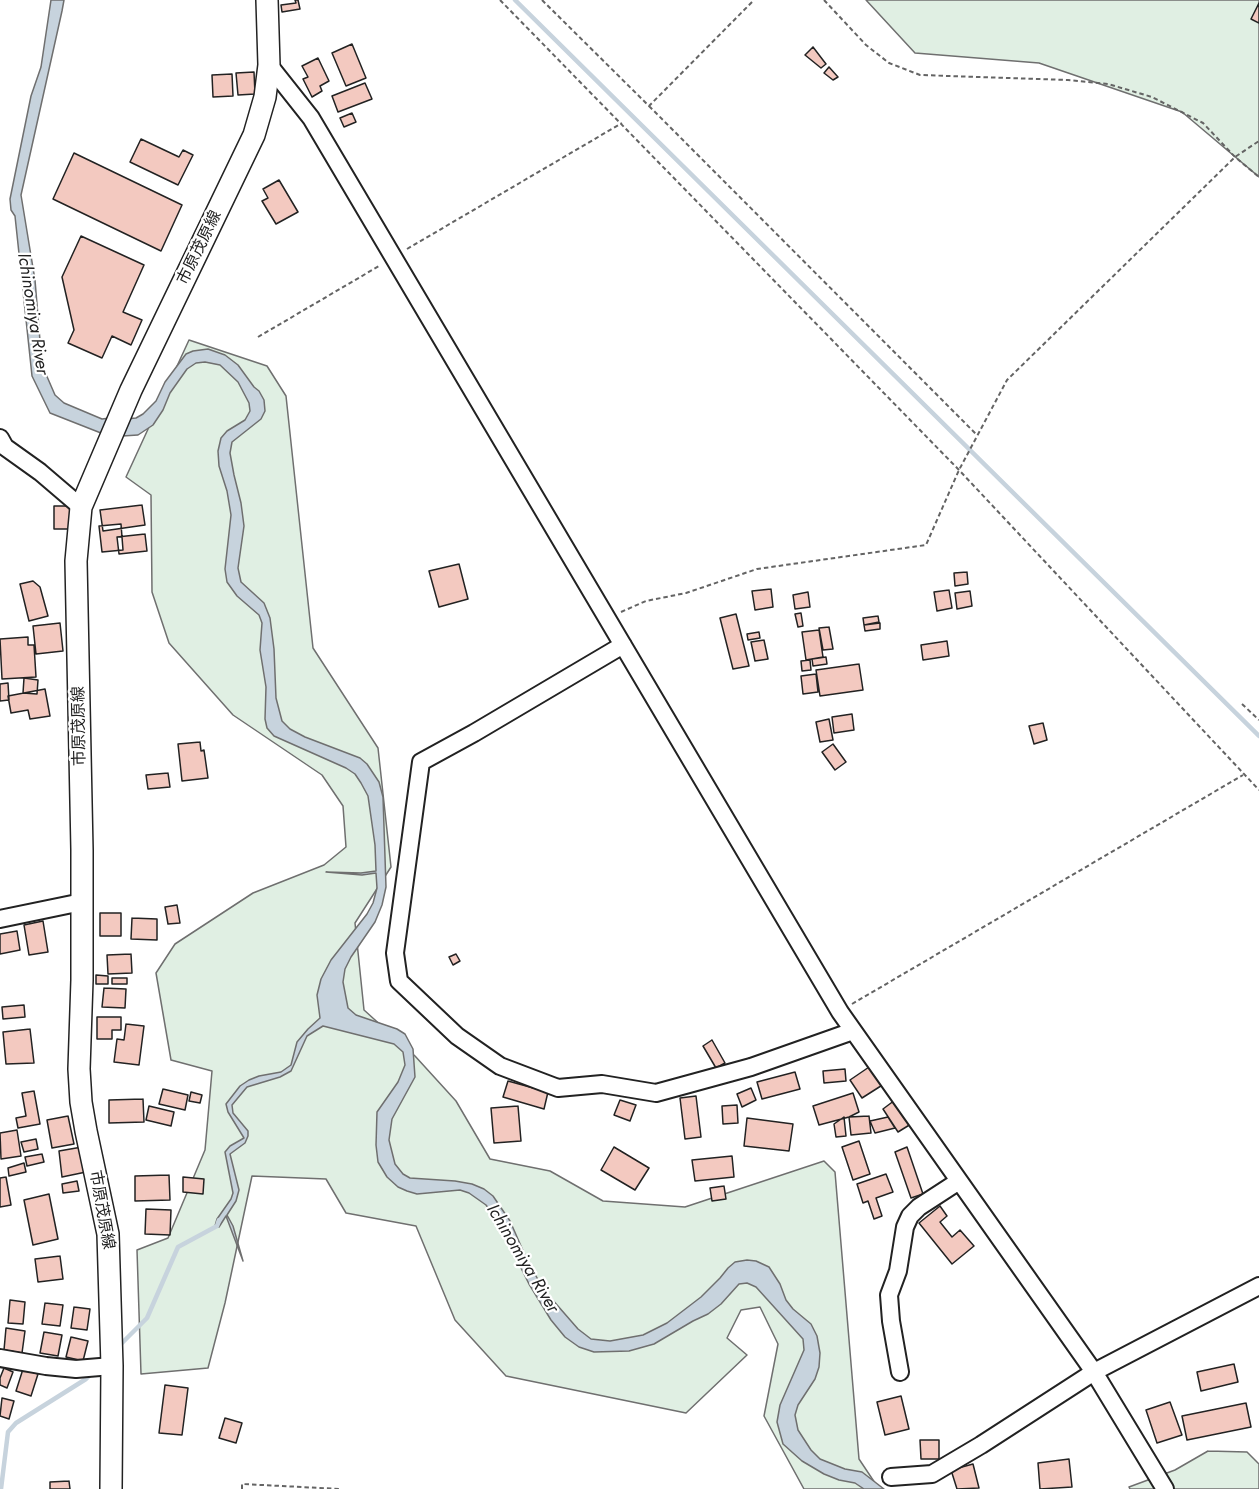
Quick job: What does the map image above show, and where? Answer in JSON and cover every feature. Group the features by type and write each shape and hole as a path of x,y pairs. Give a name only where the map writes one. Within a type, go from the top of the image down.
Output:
{"main road":[{"name":"市原茂原線","path":"111,1489 112,1366 108,1234 81,1102 79,1069 82,902 76,561 83,504 131,390 254,135 265,98 269,65 267,0"}],"street":[{"path":"269,65 311,117 840,1012 1094,1372 1164,1489"},
{"path":"0,438 5,447 83,504"},
{"path":"623,645 484,728 421,762 395,953 399,981 457,1036 500,1066 558,1088 602,1084 656,1093 751,1067 853,1031"},
{"path":"0,919 82,902"},
{"path":"900,1372 889,1295 898,1271 905,1227 910,1216 919,1207 959,1181"},
{"path":"904,1489 891,1477 932,1474 1094,1372 1259,1286"},
{"path":"0,1358 46,1366 76,1368 112,1366"}],"path":[{"path":"500,0 959,470 1243,775 1259,789"},
{"path":"542,0 978,436"},
{"path":"649,106 754,0"},
{"path":"824,0 866,45 889,63 920,75 1068,80 1108,84 1152,97 1203,123 1259,177"},
{"path":"258,337 622,123"},
{"path":"607,618 646,601 686,593 757,569 926,545 959,470 1007,380 1235,156 1259,141"},
{"path":"1242,704 1259,720"},
{"path":"840,1012 1243,775"},
{"path":"242,1489 242,1484 341,1489"}],"green space":[{"path":"866,0 1259,0 1259,177 1182,112 1039,63 915,53"},
{"path":"189,340 267,366 286,396 313,648 378,748 391,867 355,923 364,1010 415,1056 456,1101 490,1159 550,1171 603,1201 685,1207 824,1161 835,1172 859,1459 879,1489 804,1489 764,1416 778,1344 760,1307 741,1310 727,1338 747,1355 686,1413 506,1376 455,1320 416,1226 346,1213 326,1179 252,1176 225,1303 208,1368 141,1374 137,1250 168,1238 205,1150 212,1071 171,1060 156,973 175,944 253,893 324,865 346,847 343,806 322,775 233,715 169,643 152,592 151,495 126,477"},
{"path":"1208,1451 1247,1452 1259,1464 1259,1489 1130,1489 1129,1487 1175,1470"}],"water":[{"name":"Ichinomiya River","path":"51,0 64,0 21,195 35,280 42,365 55,395 64,403 102,419 136,418 143,414 156,401 165,382 186,354 208,349 225,355 238,365 264,400 265,411 261,419 232,442 230,453 244,526 238,568 241,582 264,603 270,618 276,698 282,721 290,729 305,737 360,758 379,782 383,797 386,887 375,922 351,957 345,969 343,982 348,1008 356,1015 405,1034 413,1049 415,1077 392,1119 389,1140 395,1164 403,1174 410,1178 472,1184 493,1196 510,1221 528,1262 544,1290 578,1329 591,1339 610,1341 643,1335 667,1323 701,1297 735,1262 756,1261 769,1267 780,1284 786,1300 811,1324 817,1336 820,1353 819,1367 815,1379 798,1405 795,1415 798,1430 820,1459 845,1469 862,1472 884,1489 864,1489 855,1483 824,1474 802,1461 783,1444 777,1422 780,1405 804,1350 803,1339 756,1287 747,1283 739,1284 721,1304 708,1314 654,1344 629,1351 594,1352 579,1347 565,1337 551,1320 529,1284 497,1220 486,1205 469,1193 460,1190 417,1194 398,1187 387,1177 378,1162 376,1145 377,1112 398,1082 405,1065 403,1052 394,1044 323,1026 307,1036 291,1071 280,1077 247,1087 232,1105 233,1113 248,1131 248,1136 245,1143 230,1154 239,1190 236,1201 227,1215 233,1226 243,1261 226,1216 219,1227 215,1226 233,1193 225,1152 230,1146 244,1138 228,1112 226,1104 240,1086 249,1080 281,1072 291,1065 297,1042 320,1018 317,995 321,979 331,960 367,914 377,888 376,873 362,875 326,872 376,871 375,845 368,796 355,774 274,736 267,728 266,687 260,650 262,623 259,615 237,596 227,582 225,569 231,515 227,491 219,466 218,451 221,438 227,431 245,420 250,411 249,403 238,382 220,365 196,363 187,369 170,393 153,425 138,435 122,436 106,435 50,413 32,376 15,216 11,210 10,199 31,96 41,67"}],"building":[{"path":"295,0 298,0 300,9 282,12 281,5 296,3"},
{"path":"1259,3 1259,23 1251,19"},
{"path":"352,44 366,78 346,86 332,53"},
{"path":"813,47 826,64 821,68 805,55"},
{"path":"318,58 329,81 320,86 322,91 312,97 303,79 308,77 302,66"},
{"path":"829,67 838,77 833,80 824,73"},
{"path":"254,72 255,94 238,95 236,73"},
{"path":"232,74 233,96 213,97 212,75"},
{"path":"365,83 372,99 338,112 332,96"},
{"path":"352,113 356,122 344,127 340,118"},
{"path":"141,139 179,157 183,150 193,155 178,185 130,162"},
{"path":"74,153 182,205 161,251 53,199"},
{"path":"279,180 298,212 276,224 262,201 268,198 263,189"},
{"path":"81,236 144,265 123,312 142,320 131,345 112,336 102,358 68,343 74,330 62,277"},
{"path":"142,505 145,525 103,531 100,510"},
{"path":"54,506 70,506 71,529 54,529"},
{"path":"121,524 123,550 102,552 99,526"},
{"path":"145,534 147,551 119,554 117,537"},
{"path":"459,564 468,599 439,607 429,571"},
{"path":"967,572 968,584 955,586 954,573"},
{"path":"33,581 40,587 48,616 29,621 20,584"},
{"path":"771,589 773,607 755,610 752,591"},
{"path":"949,590 952,608 937,611 934,592"},
{"path":"970,591 972,606 957,609 955,593"},
{"path":"808,592 810,607 795,609 793,595"},
{"path":"801,613 803,626 798,627 795,614"},
{"path":"736,614 749,666 733,669 720,618"},
{"path":"878,616 879,622 864,625 863,618"},
{"path":"60,623 63,651 36,654 33,626"},
{"path":"880,623 880,629 865,631 864,625"},
{"path":"829,627 833,649 823,650 819,628"},
{"path":"819,630 823,657 806,660 802,632"},
{"path":"759,632 760,638 748,640 747,634"},
{"path":"28,637 28,645 34,645 36,677 2,679 0,639"},
{"path":"764,640 768,659 755,661 751,642"},
{"path":"947,641 949,656 923,660 921,645"},
{"path":"826,657 827,664 813,666 812,659"},
{"path":"810,660 811,670 802,671 801,661"},
{"path":"859,664 863,690 820,696 816,670"},
{"path":"816,674 818,692 803,694 801,676"},
{"path":"24,678 38,680 37,694 23,693"},
{"path":"8,683 9,700 0,701 0,684"},
{"path":"45,689 50,716 30,719 28,710 11,713 8,696"},
{"path":"852,714 854,730 834,733 832,717"},
{"path":"829,719 833,740 820,742 816,722"},
{"path":"1043,723 1047,740 1034,744 1029,726"},
{"path":"200,742 201,751 204,750 208,778 182,781 178,744"},
{"path":"833,744 846,762 835,770 822,752"},
{"path":"168,773 170,787 148,789 146,775"},
{"path":"177,905 180,923 168,924 165,907"},
{"path":"100,913 121,913 121,936 100,936"},
{"path":"132,918 157,919 157,940 131,939"},
{"path":"43,921 48,952 29,955 24,925"},
{"path":"17,931 20,950 0,954 0,934"},
{"path":"131,954 132,973 108,974 107,955"},
{"path":"456,954 460,961 453,965 449,957"},
{"path":"96,975 108,976 108,984 96,984"},
{"path":"112,978 127,978 127,984 112,984"},
{"path":"104,988 126,989 125,1008 102,1007"},
{"path":"24,1005 25,1017 3,1019 2,1007"},
{"path":"97,1017 121,1017 121,1030 112,1030 112,1039 97,1039"},
{"path":"126,1024 144,1026 139,1065 114,1062 117,1039 124,1040"},
{"path":"30,1029 34,1063 6,1064 3,1032"},
{"path":"712,1040 725,1063 716,1068 703,1046"},
{"path":"872,1065 884,1084 862,1098 850,1080"},
{"path":"845,1069 846,1081 824,1083 823,1071"},
{"path":"795,1072 800,1089 762,1099 757,1082"},
{"path":"508,1081 548,1092 544,1109 503,1097"},
{"path":"751,1088 756,1100 742,1107 737,1094"},
{"path":"163,1089 188,1095 185,1110 159,1104"},
{"path":"34,1091 40,1124 18,1128 16,1118 26,1116 22,1093"},
{"path":"191,1092 202,1095 200,1103 189,1101"},
{"path":"853,1093 859,1112 819,1125 813,1106"},
{"path":"696,1096 701,1137 685,1139 680,1098"},
{"path":"143,1099 144,1122 109,1123 109,1100"},
{"path":"620,1100 636,1105 630,1121 614,1115"},
{"path":"895,1100 911,1124 898,1132 883,1109"},
{"path":"737,1105 738,1123 723,1124 722,1106"},
{"path":"149,1106 174,1112 171,1126 146,1120"},
{"path":"518,1106 521,1141 494,1143 491,1108"},
{"path":"68,1116 74,1144 52,1148 47,1120"},
{"path":"869,1116 871,1133 851,1135 849,1117"},
{"path":"844,1117 846,1136 836,1137 834,1124"},
{"path":"888,1117 895,1128 875,1133 870,1121"},
{"path":"747,1118 793,1124 789,1151 744,1146"},
{"path":"17,1130 21,1156 1,1159 0,1133"},
{"path":"36,1139 38,1149 24,1152 21,1142"},
{"path":"859,1141 870,1174 853,1180 842,1147"},
{"path":"82,1147 86,1172 62,1177 59,1151"},
{"path":"614,1147 649,1168 635,1190 601,1170"},
{"path":"907,1147 923,1194 911,1198 895,1152"},
{"path":"42,1154 44,1162 27,1166 25,1157"},
{"path":"732,1156 734,1177 695,1181 692,1160"},
{"path":"24,1163 26,1172 9,1176 8,1168"},
{"path":"886,1174 893,1192 876,1198 882,1216 874,1219 868,1201 863,1203 857,1184"},
{"path":"169,1175 170,1200 135,1201 135,1176"},
{"path":"6,1177 11,1205 0,1207 0,1178"},
{"path":"183,1177 204,1179 203,1194 183,1192"},
{"path":"77,1181 79,1191 63,1193 62,1184"},
{"path":"724,1186 726,1199 712,1201 710,1188"},
{"path":"49,1194 58,1239 33,1245 24,1200"},
{"path":"940,1206 947,1216 940,1222 952,1237 960,1230 974,1246 952,1264 919,1223"},
{"path":"146,1209 171,1210 170,1235 145,1234"},
{"path":"60,1256 63,1279 38,1282 35,1259"},
{"path":"10,1300 25,1302 23,1324 8,1323"},
{"path":"45,1303 63,1305 60,1326 42,1324"},
{"path":"74,1307 90,1309 87,1330 71,1328"},
{"path":"6,1328 25,1331 22,1353 4,1350"},
{"path":"44,1332 62,1335 58,1356 40,1353"},
{"path":"71,1337 88,1341 83,1361 66,1357"},
{"path":"1234,1364 1238,1382 1201,1391 1197,1372"},
{"path":"4,1368 13,1372 7,1388 0,1385"},
{"path":"23,1369 38,1374 31,1396 16,1391"},
{"path":"165,1385 188,1388 182,1435 159,1433"},
{"path":"901,1396 909,1429 885,1435 877,1402"},
{"path":"2,1398 14,1401 9,1419 0,1416"},
{"path":"1170,1402 1182,1435 1157,1443 1146,1410"},
{"path":"1246,1403 1251,1427 1187,1440 1182,1416"},
{"path":"225,1418 242,1423 236,1443 219,1438"},
{"path":"920,1440 939,1440 939,1459 921,1459"},
{"path":"1069,1459 1072,1487 1040,1489 1038,1463"},
{"path":"973,1464 979,1488 957,1489 951,1470"},
{"path":"69,1481 70,1489 50,1489 50,1482"}],"waterway":[{"path":"515,0 1259,736"},
{"path":"118,1347 147,1318 178,1247 217,1226 219,1220"},
{"path":"1,1489 8,1432 16,1423 86,1379 93,1372"}]}
